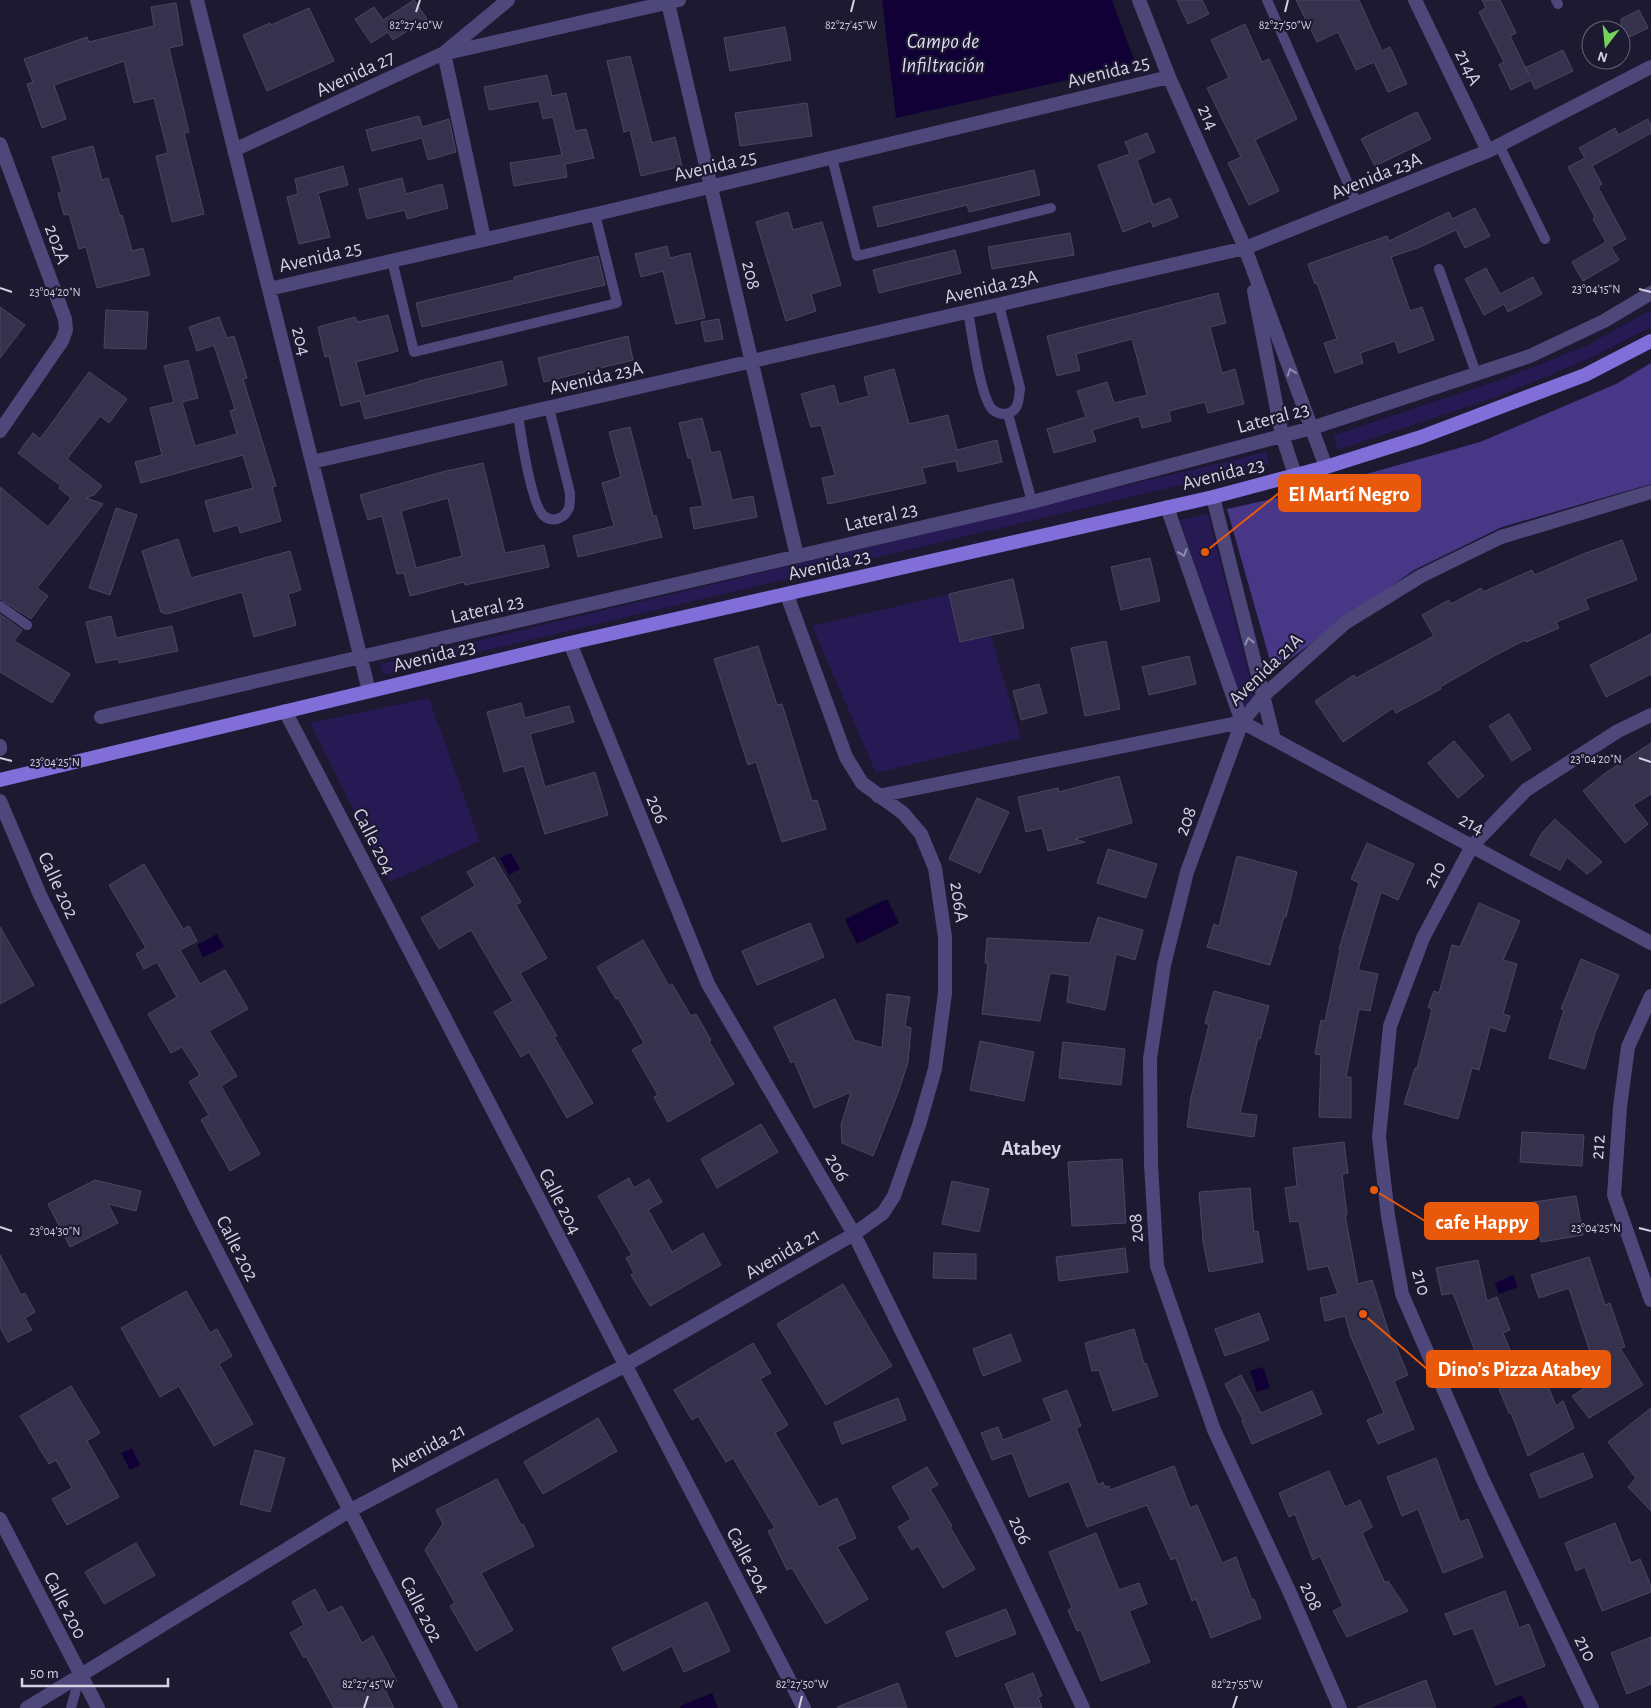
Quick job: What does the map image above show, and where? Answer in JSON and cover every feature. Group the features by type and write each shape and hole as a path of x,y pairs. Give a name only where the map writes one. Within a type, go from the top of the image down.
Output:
{"main road":[{"name":"Avenida 23","path":"0,780 570,642 787,595 1213,497 1326,467 1421,437 1585,375 1651,341"}],"street":[{"name":"204","path":"197,0 369,692"},
{"name":"Avenida 27","path":"234,150 444,53 508,0"},
{"name":"214","path":"1138,0 1169,77 1245,248 1326,467"},
{"name":"214A","path":"1415,0 1493,148"},
{"path":"484,240 444,53 674,1"},
{"name":"208","path":"674,1 711,186 797,556"},
{"name":"Avenida 23A","path":"312,462 1245,248 1493,148 1651,67"},
{"name":"Avenida 25","path":"269,289 595,214 1169,77"},
{"name":"202A","path":"0,144 65,318 66,330 62,340 0,431"},
{"name":"214","path":"1245,248 1282,435 1295,475"},
{"name":"Lateral 23","path":"101,717 1032,502 1312,428 1530,356 1604,321 1651,293"},
{"name":"Avenida 21A","path":"878,796 1242,722 1263,696 1345,623 1420,576 1502,537 1651,492"},
{"path":"1213,497 1274,739"},
{"path":"1167,507 1242,722"},
{"name":"206A","path":"787,595 846,757 862,783 903,813 921,834 935,868 945,937 945,993 935,1069 919,1125 894,1196 883,1213 854,1234"},
{"name":"206","path":"570,642 708,984 854,1234 1000,1531 1083,1708"},
{"name":"Calle 204","path":"285,711 624,1366 804,1708"},
{"path":"1472,846 1526,790 1618,731 1651,715"},
{"name":"214","path":"1242,722 1651,943"},
{"name":"208","path":"1242,722 1187,872 1164,965 1150,1059 1151,1164 1157,1266 1214,1430 1290,1593 1340,1708"},
{"name":"Calle 202","path":"0,801 40,895 202,1223 451,1708"},
{"name":"210","path":"1472,846 1423,938 1390,1026 1379,1136 1388,1216 1402,1294 1483,1480 1592,1708"},
{"name":"212","path":"1651,996 1628,1047 1620,1107 1614,1195 1651,1300"},
{"name":"Avenida 21","path":"26,1708 349,1511 624,1366 854,1234"},
{"name":"Calle 200","path":"0,1519 98,1708"}],"lane":[{"path":"1267,0 1357,204"},
{"path":"1493,148 1545,239"},
{"path":"832,158 857,256 1051,208"},
{"path":"392,260 414,352 617,303 595,214"},
{"path":"1439,269 1476,373"},
{"path":"968,312 984,394 992,409 1000,414 1008,414 1015,410 1019,401 1020,388 999,305"},
{"path":"518,415 534,500 542,515 550,520 558,520 565,515 570,507 570,493 549,408"},
{"path":"1008,414 1032,502"},
{"path":"0,606 27,625"},
{"path":"71,1708 80,1675"}],"shaded area":[{"path":"1651,310 1651,327 1591,358 1499,396 1337,450 1334,435 1497,381 1586,346"},
{"path":"1651,363 1651,484 1502,527 1414,570 1273,671 1227,509 1299,493 1480,442 1616,384"},
{"path":"1266,452 1269,464 383,675 380,664"},
{"path":"1208,514 1254,695 1252,702 1243,707 1180,520"},
{"path":"949,594 960,642 991,636 1021,738 876,773 812,626"},
{"path":"429,698 480,841 390,882 310,723"}],"water":[{"name":"Campo de Infiltración","path":"882,0 1112,0 1136,65 896,118"},
{"path":"511,853 520,869 509,875 500,858"},
{"path":"887,899 899,923 857,944 845,919"},
{"path":"217,934 224,947 203,957 197,945"},
{"path":"1513,1275 1518,1287 1499,1294 1495,1283"},
{"path":"1263,1367 1270,1388 1257,1392 1250,1371"},
{"path":"132,1448 140,1465 130,1470 121,1453"},
{"path":"712,1693 718,1708 681,1708 680,1706"},
{"path":"1522,1695 1528,1708 1493,1708 1493,1707"}],"building":[{"path":"414,0 427,19 393,40 388,32 371,43 355,19 374,7 383,20"},
{"path":"1177,0 1202,0 1209,14 1188,24"},
{"path":"1296,0 1359,0 1382,51 1390,47 1407,84 1388,92 1374,62 1356,70 1338,32 1317,42"},
{"path":"1482,0 1500,0 1516,33 1510,36 1525,68 1563,50 1573,71 1535,89 1531,80 1511,90 1499,65 1504,62 1479,12 1486,8"},
{"path":"176,3 183,45 169,48 189,132 184,133 204,214 172,222 156,156 168,153 154,98 134,103 124,61 54,85 66,119 42,128 27,84 33,82 24,59 87,37 89,42 154,26 151,7"},
{"path":"309,8 334,61 267,91 243,35"},
{"path":"1639,10 1648,28 1631,36 1631,20 1621,19"},
{"path":"1245,24 1262,62 1269,59 1297,119 1255,140 1279,191 1249,205 1228,163 1241,157 1207,88 1229,78 1211,40"},
{"path":"785,27 791,60 730,71 724,38"},
{"path":"630,56 652,143 675,137 682,166 641,176 630,130 624,132 607,61"},
{"path":"547,75 552,96 566,93 575,131 586,129 594,158 565,164 567,177 514,186 510,163 562,155 553,117 543,119 539,101 489,110 484,87"},
{"path":"807,103 812,136 740,146 735,113"},
{"path":"1417,112 1431,139 1375,166 1361,139"},
{"path":"419,116 422,127 449,119 456,152 428,160 422,138 372,151 366,130"},
{"path":"1648,119 1651,133 1592,166 1602,184 1598,187 1626,239 1611,247 1619,260 1583,281 1572,262 1606,242 1568,167 1585,158 1579,148 1615,128 1618,135"},
{"path":"1147,133 1155,152 1137,160 1153,205 1170,198 1178,217 1153,227 1151,221 1123,232 1098,165 1130,154 1125,142"},
{"path":"93,146 102,180 108,178 120,216 122,215 132,251 143,248 150,275 97,288 86,247 79,249 69,214 64,215 58,193 62,192 52,157"},
{"path":"343,166 348,185 318,193 330,237 299,244 287,197 298,194 295,179"},
{"path":"1034,170 1040,195 969,212 967,205 878,227 873,207"},
{"path":"402,178 406,194 442,184 448,208 407,219 405,210 367,219 359,189"},
{"path":"1475,208 1490,236 1465,248 1456,230 1420,247 1391,257 1410,311 1422,307 1434,340 1399,353 1395,341 1360,353 1363,363 1335,373 1324,343 1337,339 1317,283 1315,284 1308,264 1387,236 1389,241 1449,212 1452,219"},
{"path":"788,212 793,230 822,222 841,285 811,294 816,311 786,321 756,222"},
{"path":"1070,233 1074,255 992,269 988,247"},
{"path":"667,246 670,258 690,253 705,318 676,324 663,271 641,277 635,254"},
{"path":"955,250 961,273 879,293 873,270"},
{"path":"598,256 605,285 422,327 416,303 514,280 514,277"},
{"path":"1486,268 1500,294 1533,277 1542,294 1508,312 1504,304 1484,315 1465,279"},
{"path":"1218,293 1226,323 1210,327 1222,373 1235,369 1244,404 1208,413 1205,402 1169,411 1171,421 1142,428 1139,416 1092,430 1096,441 1054,453 1047,429 1086,417 1077,391 1107,382 1114,403 1147,395 1132,339 1076,354 1080,370 1057,376 1047,336"},
{"path":"0,307 25,325 0,358"},
{"path":"106,310 148,312 146,349 104,348"},
{"path":"388,315 398,351 356,362 365,396 502,361 507,385 365,419 360,401 341,406 329,356 325,357 318,327 355,317 358,322"},
{"path":"219,317 227,338 234,336 247,378 243,379 276,486 272,487 281,521 240,533 238,525 214,532 205,501 253,488 243,455 141,483 135,462 162,455 150,408 174,402 164,366 188,360 198,398 182,402 195,446 237,434 230,411 235,409 214,345 197,351 189,327"},
{"path":"719,319 723,339 705,342 701,322"},
{"path":"628,336 633,360 544,382 538,358"},
{"path":"894,369 909,424 948,415 957,450 997,440 1002,462 958,472 956,461 922,468 926,483 828,504 822,478 835,475 821,425 811,427 801,394 834,385 839,404 869,396 864,377"},
{"path":"89,372 127,399 109,423 100,416 67,459 102,486 94,495 86,498 103,504 37,588 48,596 31,619 0,599 0,487 48,527 71,498 59,488 61,486 18,453 33,433 40,439"},
{"path":"702,418 711,453 720,451 732,500 753,496 757,517 694,529 690,508 703,506 691,458 688,458 679,423"},
{"path":"630,427 653,516 656,516 662,537 578,557 573,536 614,526 602,483 621,477 609,432"},
{"path":"483,463 505,553 544,545 549,567 465,585 464,582 410,596 404,573 397,574 382,516 368,520 360,495 442,472","holes":["448,498 462,556 416,568 401,511"]},
{"path":"116,508 137,515 110,595 89,588"},
{"path":"178,539 191,578 290,551 301,590 288,594 296,625 254,637 242,592 167,614 161,612 142,551"},
{"path":"1622,540 1637,580 1585,599 1589,609 1556,622 1559,628 1526,642 1525,640 1494,656 1440,687 1441,689 1396,713 1393,708 1343,742 1315,701 1354,675 1356,678 1434,636 1422,615 1449,600 1451,604 1481,588 1483,592 1532,570 1535,575 1583,554"},
{"path":"1150,558 1160,601 1121,610 1111,567"},
{"path":"1013,579 1024,628 960,642 949,594"},
{"path":"0,614 22,630 14,641 70,674 52,703 0,672"},
{"path":"111,616 116,638 172,626 178,651 119,663 118,659 96,663 86,622"},
{"path":"1651,634 1651,674 1606,697 1590,665"},
{"path":"1106,641 1120,709 1085,716 1071,648"},
{"path":"758,646 777,705 782,704 812,801 817,800 826,829 782,842 756,762 748,765 714,659"},
{"path":"1189,656 1196,684 1149,695 1142,667"},
{"path":"1039,684 1047,713 1021,720 1013,691"},
{"path":"521,703 525,718 569,706 574,722 530,734 545,787 595,772 608,815 545,834 524,766 504,772 487,712"},
{"path":"1509,714 1531,749 1512,761 1489,726"},
{"path":"1454,741 1484,776 1458,798 1428,763"},
{"path":"1651,743 1651,794 1633,805 1648,824 1625,843 1583,791 1604,774"},
{"path":"1119,776 1132,823 1075,839 1085,842 1048,851 1042,828 1026,832 1018,797 1058,788 1059,792"},
{"path":"977,798 1009,812 980,873 949,859"},
{"path":"1555,819 1602,862 1587,874 1567,857 1560,870 1530,855 1541,834"},
{"path":"1367,843 1414,864 1398,900 1381,892 1358,970 1378,974 1370,1011 1359,1009 1346,1077 1351,1077 1351,1118 1319,1117 1321,1055 1315,1054 1321,1020 1325,1021 1339,949 1359,883 1351,879"},
{"path":"1108,849 1157,864 1146,898 1097,883"},
{"path":"1237,856 1297,872 1286,917 1284,917 1270,965 1207,947 1214,924 1219,926"},
{"path":"494,857 521,902 516,905 547,958 520,973 557,1036 554,1037 593,1103 567,1118 529,1052 521,1057 494,1012 513,1001 471,930 439,949 421,918 475,886 467,872"},
{"path":"144,864 183,929 189,926 197,941 180,950 200,984 225,970 248,1009 209,1031 237,1076 221,1086 260,1154 230,1171 201,1120 209,1115 189,1082 200,1075 182,1047 171,1053 148,1014 177,997 157,962 144,969 136,954 146,948 109,885"},
{"path":"1479,903 1520,921 1503,960 1517,964 1503,1014 1510,1016 1505,1032 1490,1027 1479,1070 1472,1068 1458,1119 1404,1104 1415,1068 1417,1068 1432,1009 1428,1007 1434,991 1439,993 1452,945 1460,947"},
{"path":"1098,917 1143,930 1135,960 1116,954 1105,1010 1067,1002 1070,976 1050,973 1040,1021 982,1014 988,963 985,963 987,938 1090,943"},
{"path":"810,923 824,957 757,985 742,951"},
{"path":"0,927 34,985 0,1004"},
{"path":"643,940 669,986 672,984 691,1016 696,1014 734,1084 668,1122 654,1097 658,1095 632,1050 644,1043 618,998 616,999 597,967"},
{"path":"1581,959 1619,975 1595,1033 1585,1069 1549,1058 1564,1010 1561,1009"},
{"path":"1214,991 1269,1006 1260,1039 1258,1038 1240,1113 1257,1115 1254,1137 1187,1127 1191,1097 1209,1025 1205,1023"},
{"path":"887,994 910,997 905,1026 911,1028 908,1062 873,1156 842,1143 841,1125 851,1092 814,1108 794,1061 791,1063 774,1027 835,999 854,1040 882,1048"},
{"path":"980,1041 1034,1052 1024,1101 970,1090"},
{"path":"1063,1042 1125,1049 1121,1085 1059,1078"},
{"path":"761,1124 778,1152 717,1188 701,1159"},
{"path":"1522,1132 1584,1135 1582,1166 1520,1162"},
{"path":"1344,1142 1348,1173 1342,1174 1347,1215 1345,1215 1358,1284 1372,1280 1392,1342 1394,1341 1408,1375 1394,1381 1414,1429 1378,1444 1367,1420 1384,1413 1351,1337 1345,1316 1325,1321 1320,1298 1338,1294 1328,1266 1308,1270 1299,1221 1290,1222 1285,1188 1297,1186 1293,1148"},
{"path":"1122,1159 1126,1223 1072,1226 1068,1162"},
{"path":"629,1178 634,1188 649,1179 662,1202 648,1210 672,1252 703,1233 721,1265 650,1306 631,1275 634,1273 626,1258 632,1255 598,1196"},
{"path":"95,1180 141,1191 136,1211 108,1204 118,1223 70,1247 48,1204"},
{"path":"952,1181 989,1189 979,1232 942,1224"},
{"path":"1250,1188 1254,1232 1258,1231 1263,1262 1209,1272 1203,1241 1199,1192"},
{"path":"1576,1196 1583,1235 1541,1242 1533,1202"},
{"path":"1125,1248 1128,1272 1059,1281 1056,1257"},
{"path":"934,1253 976,1254 976,1279 933,1278"},
{"path":"0,1255 21,1295 25,1293 35,1312 25,1318 32,1330 8,1342 0,1327"},
{"path":"1589,1257 1605,1305 1610,1303 1625,1347 1620,1348 1643,1385 1589,1418 1572,1396 1599,1379 1569,1288 1539,1298 1531,1275"},
{"path":"1478,1260 1487,1301 1497,1297 1510,1330 1503,1333 1522,1379 1542,1371 1556,1406 1563,1401 1574,1428 1528,1456 1493,1374 1483,1378 1473,1355 1476,1354 1453,1293 1442,1295 1436,1268"},
{"path":"843,1284 892,1366 826,1405 777,1324"},
{"path":"186,1291 210,1333 217,1329 232,1356 219,1364 253,1424 214,1446 179,1386 160,1397 121,1328"},
{"path":"1259,1313 1269,1340 1225,1356 1215,1329"},
{"path":"1134,1329 1144,1364 1146,1363 1158,1396 1113,1411 1099,1370 1092,1371 1085,1343"},
{"path":"1011,1334 1021,1361 983,1376 973,1349"},
{"path":"753,1343 771,1373 760,1379 788,1425 775,1433 819,1507 837,1498 856,1538 837,1547 868,1599 826,1624 792,1568 787,1570 768,1531 775,1528 733,1458 726,1462 698,1416 692,1420 674,1390"},
{"path":"1241,1375 1261,1413 1312,1391 1322,1414 1252,1444 1243,1420 1225,1384"},
{"path":"71,1386 100,1433 87,1441 119,1497 67,1525 52,1499 72,1488 56,1460 49,1464 20,1416"},
{"path":"1067,1390 1081,1426 1076,1428 1098,1485 1103,1482 1105,1487 1109,1486 1110,1490 1174,1466 1190,1508 1197,1505 1222,1563 1236,1557 1252,1600 1254,1599 1261,1618 1211,1638 1196,1599 1192,1601 1176,1558 1171,1560 1147,1505 1087,1527 1069,1481 1029,1497 1012,1453 992,1460 981,1433 998,1427 1003,1440 1052,1421 1043,1399"},
{"path":"898,1398 906,1420 842,1444 834,1423"},
{"path":"1651,1408 1651,1511 1628,1487 1636,1478 1608,1442"},
{"path":"598,1418 617,1451 543,1494 524,1462"},
{"path":"255,1450 285,1458 270,1512 240,1504"},
{"path":"1583,1453 1593,1477 1540,1498 1530,1474"},
{"path":"1436,1458 1460,1522 1468,1519 1483,1557 1443,1573 1418,1509 1402,1516 1387,1477"},
{"path":"927,1467 938,1485 930,1489 975,1569 943,1588 918,1546 912,1550 898,1527 911,1519 892,1487"},
{"path":"1329,1471 1345,1507 1360,1500 1372,1527 1362,1533 1385,1583 1388,1581 1408,1611 1347,1637 1333,1611 1343,1606 1320,1556 1313,1560 1295,1514 1289,1517 1279,1493"},
{"path":"497,1479 534,1546 481,1573 513,1630 476,1651 450,1606 455,1603 425,1550 443,1524 436,1510"},
{"path":"1615,1523 1631,1563 1640,1559 1651,1586 1651,1592 1602,1611 1585,1567 1576,1571 1565,1543"},
{"path":"1096,1533 1119,1590 1139,1583 1147,1604 1129,1611 1150,1662 1101,1681 1081,1630 1077,1631 1068,1610 1072,1608 1049,1552"},
{"path":"136,1543 155,1575 104,1604 85,1572"},
{"path":"315,1589 328,1613 342,1606 362,1643 373,1636 397,1681 384,1688 394,1708 334,1708 306,1656 304,1658 290,1633 304,1625 292,1602"},
{"path":"1505,1591 1519,1628 1529,1624 1545,1666 1496,1685 1473,1628 1454,1635 1445,1614"},
{"path":"707,1602 730,1651 684,1672 672,1646 623,1671 612,1648"},
{"path":"1006,1609 1016,1634 956,1657 946,1632"},
{"path":"1651,1637 1651,1684 1627,1694 1611,1653"},
{"path":"1033,1673 1042,1696 1038,1697 1042,1708 1015,1708 1005,1684"},
{"path":"1426,1680 1436,1708 1358,1708 1358,1707"},
{"path":"898,1683 907,1708 837,1707"}],"place":[{"name":"El Martí Negro","path":"1205,552"},
{"name":"cafe Happy","path":"1374,1190"},
{"name":"Dino's Pizza Atabey","path":"1363,1314"}],"district":[{"name":"Atabey","path":"1031,1148"}]}
